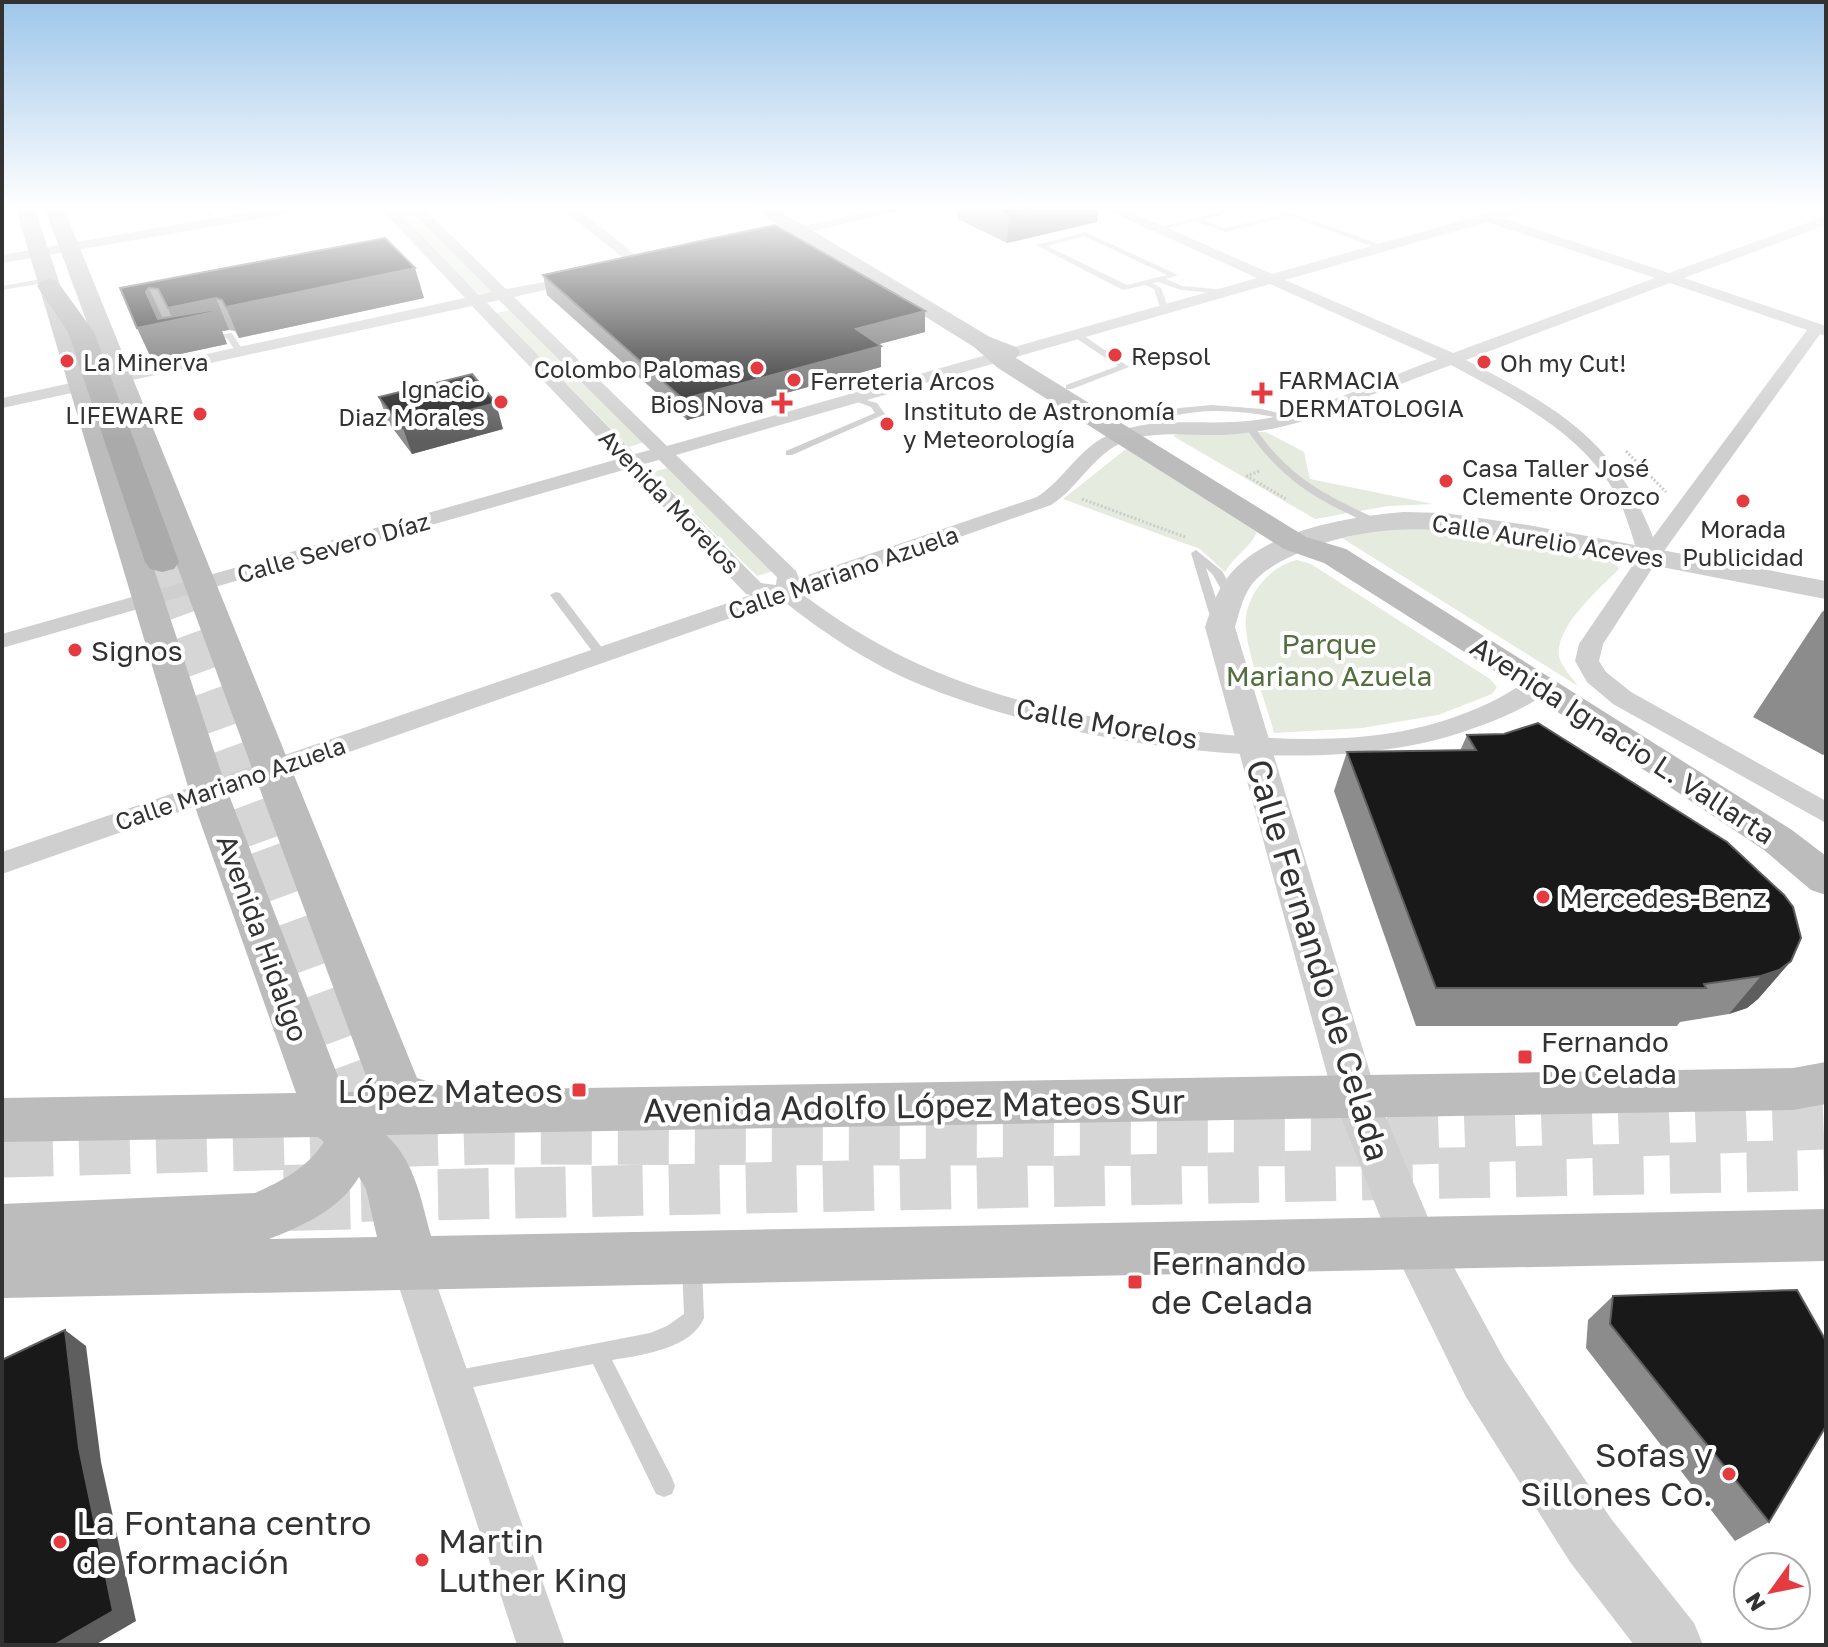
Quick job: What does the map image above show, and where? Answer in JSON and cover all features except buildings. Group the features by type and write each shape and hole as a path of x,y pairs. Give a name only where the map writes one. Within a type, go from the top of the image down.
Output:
{"main road":[{"name":"Avenida Hidalgo","path":"60,286 80,386 208,790 342,1126 377,1160 391,1183 410,1263"},
{"path":"63,286 162,562"},
{"name":"Avenida Hidalgo","path":"67,286 119,378 392,1082 400,1094 460,1112"},
{"name":"Avenida Ignacio L. Vallarta","path":"889,286 1142,432"},
{"name":"Avenida Ignacio L. Vallarta","path":"997,351 1069,387 1541,685 1778,840 1826,879"},
{"name":"Avenida Adolfo López Mateos Sur","path":"2,1120 342,1126 460,1112 1793,1089 1826,1083"},
{"path":"2,1230 258,1218 305,1196 335,1170 342,1126"},
{"path":"2,1271 1826,1235"}],"street":[{"name":"Avenida Morelos","path":"462,286 754,589 787,593 788,576 493,286"},
{"path":"119,378 545,286"},
{"name":"Calle Severo Díaz","path":"2,641 855,398 997,351 1077,335 1248,286"},
{"path":"1287,286 1452,359 1525,398 1570,429 1608,469 1628,498 1650,556"},
{"path":"1142,432 1251,428 1294,418 1644,286"},
{"path":"1693,286 1821,330 1650,556 1591,644 1587,661 1596,677 1622,698 1826,813"},
{"path":"2,403 80,386"},
{"name":"Calle Mariano Azuela","path":"2,863 787,593 1044,501 1062,492 1093,451 1142,432"},
{"name":"Calle Aurelio Aceves","path":"1316,545 1373,521 1427,519 1491,526 1826,590"},
{"path":"1220,627 1230,596 1241,578 1257,563 1316,545"},
{"name":"Calle Morelos","path":"787,593 817,620 862,647 915,673 969,693 1031,712 1098,726 1252,746 1316,749 1424,735 1490,713 1541,685"},
{"name":"Calle Fernando de Celada","path":"1220,627 1355,1096 1414,1242 1485,1378 1591,1541 1672,1645"},
{"name":"Avenida Hidalgo","path":"410,1263 541,1645"}],"lane":[{"path":"1152,286 1157,288 1165,310"},
{"path":"1176,286 1227,292"},
{"path":"190,343 229,335 240,352"},
{"path":"1069,387 1125,367 1077,335"},
{"path":"789,453 880,414 870,403 855,398"},
{"path":"1142,432 1164,415 1183,408 1253,408 1294,418"},
{"path":"1251,428 1264,452 1289,476 1326,500 1373,521"},
{"path":"1220,627 1196,553 1218,573 1230,596"},
{"path":"556,595 602,656"},
{"path":"450,1382 598,1353 670,1336 685,1329 694,1318 691,1257"},
{"path":"598,1353 664,1486"}],"path":[{"path":"1062,492 1199,542"}],"green space":[{"path":"471,286 490,286 495,291 480,295"},
{"path":"511,310 645,442 629,447 496,313"},
{"path":"1184,432 1266,432 1304,452 1310,479 1433,504 1388,506 1315,519 1173,436"},
{"path":"1126,449 1257,532 1225,572 1200,549 1063,499"},
{"path":"667,468 773,571 757,576 653,472"},
{"path":"1389,527 1465,529 1604,556 1615,562 1619,569 1589,598 1562,636 1560,660 1578,686 1342,538"},
{"name":"Parque Mariano Azuela","path":"1297,560 1311,564 1490,679 1497,687 1492,694 1438,715 1362,728 1274,733 1251,656 1246,618 1248,607 1260,586 1277,569"}],"tunnel":[{"path":"162,562 169,580"},
{"path":"168,578 268,850"},
{"path":"267,848 357,1092 394,1125 403,1126"},
{"path":"2,1152 489,1139 1363,1141 1826,1124"},
{"path":"371,1196 284,1198 1826,1165"}],"place":[{"name":"Repsol","path":"1115,355"},
{"name":"La Minerva","path":"67,361"},
{"name":"Oh my Cut!","path":"1484,362"},
{"name":"Colombo Palomas","path":"757,368"},
{"name":"Ferreteria Arcos","path":"794,380"},
{"name":"FARMACIA DERMATOLOGIA","path":"1262,393"},
{"name":"Ignacio Diaz Morales","path":"501,402"},
{"name":"Bios Nova","path":"782,403"},
{"name":"LIFEWARE","path":"200,414"},
{"name":"Instituto de Astronomía y Meteorología","path":"887,424"},
{"name":"Casa Taller José Clemente Orozco","path":"1446,481"},
{"name":"Morada Publicidad","path":"1743,501"},
{"name":"Signos","path":"75,650"},
{"name":"Mercedes-Benz","path":"1543,897"},
{"name":"Fernando De Celada","path":"1525,1057"},
{"name":"López Mateos","path":"579,1090"},
{"name":"Fernando de Celada","path":"1135,1282"},
{"name":"Sofas y Sillones Co.","path":"1729,1474"},
{"name":"La Fontana centro de formación","path":"60,1542"},
{"name":"Martin Luther King","path":"422,1560"}]}
